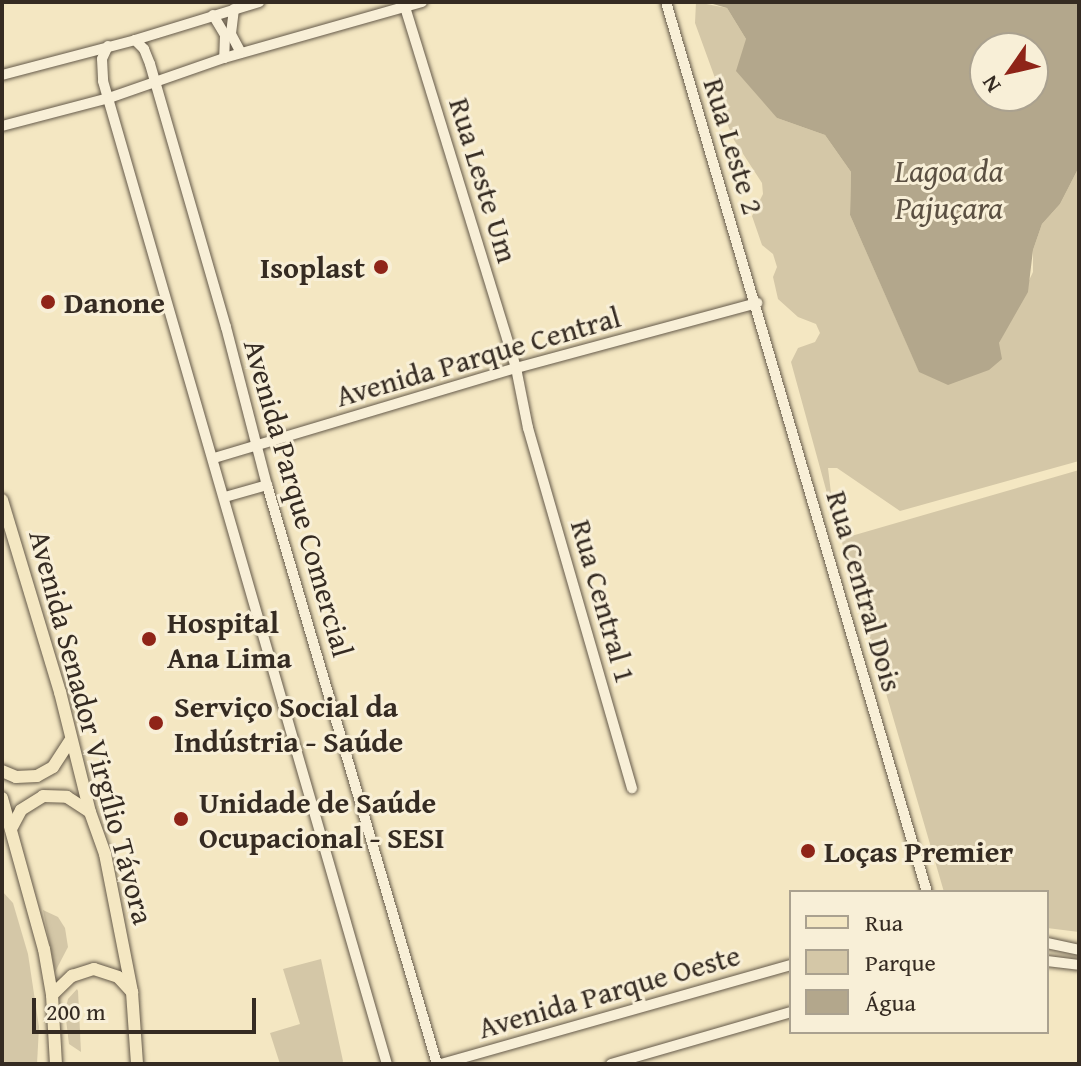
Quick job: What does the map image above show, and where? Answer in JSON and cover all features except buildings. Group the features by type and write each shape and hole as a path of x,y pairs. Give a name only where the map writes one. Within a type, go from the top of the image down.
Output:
{"main road":[{"name":"Avenida Senador Virgílio Távora","path":"2,500 7,531 60,692 70,741 105,854 132,992 137,1064"},
{"path":"2,771 16,777 37,776 53,767 70,741"},
{"path":"11,829 21,810 43,796 67,797 90,812"},
{"path":"2,798 35,906 52,995 56,1064"},
{"path":"52,995 72,976 94,969 118,977 132,992"}],"street":[{"path":"2,75 135,40 259,2"},
{"path":"2,126 109,98 224,58 422,2"},
{"name":"Rua Leste 2","path":"666,2 757,303"},
{"name":"Rua Leste Um","path":"405,7 516,368 528,428"},
{"path":"234,9 231,34 241,53"},
{"path":"213,15 225,35 224,58"},
{"name":"Avenida Parque Comercial","path":"135,40 144,49 155,84 226,327 267,485 439,1064"},
{"path":"108,46 101,70 387,1064"},
{"name":"Avenida Parque Central","path":"214,458 516,368 757,303"},
{"name":"Rua Central Dois","path":"757,303 926,890"},
{"name":"Rua Central 1","path":"528,428 632,788"},
{"path":"225,497 267,485"},
{"path":"1049,943 1079,950"},
{"path":"1049,961 1079,965"},
{"name":"Avenida Parque Oeste","path":"439,1064 789,966"},
{"path":"611,1064 789,1013"}],"green space":[{"path":"696,2 727,8 746,39 777,118 825,135 851,172 850,215 919,371 999,343 1033,272 1033,250 1042,224 1060,204 1079,167 1079,461 900,511 837,468 828,468 831,493 828,497 791,362 798,348 815,342 820,333 816,324 798,317 778,299 773,277 777,267 773,254 762,245 752,216 763,194 762,183 734,140 722,111 715,78 695,23"},
{"path":"1079,470 1079,932 1049,928 1049,890 943,890 841,539"},
{"path":"2,891 13,903 28,954 39,1027 37,1064 2,1064"},
{"path":"43,910 58,917 65,928 68,947 55,972"},
{"path":"321,959 342,1064 280,1064 270,1033 300,1024 283,969"},
{"path":"77,989 81,1052 69,1044 65,1011 68,999"}],"water":[{"name":"Lagoa da Pajuçara","path":"706,2 1079,2 1079,167 1060,204 1042,224 1033,250 1028,292 999,343 1002,359 989,370 948,385 919,372 850,215 851,172 825,135 777,118 736,71 746,39 727,8"}],"place":[{"name":"Isoplast","path":"381,267"},
{"name":"Danone","path":"48,302"},
{"name":"Hospital Ana Lima","path":"149,639"},
{"name":"Serviço Social da Indústria - Saúde","path":"156,723"},
{"name":"Unidade de Saúde Ocupacional - SESI","path":"181,819"},
{"name":"Loças Premier","path":"808,851"}]}
